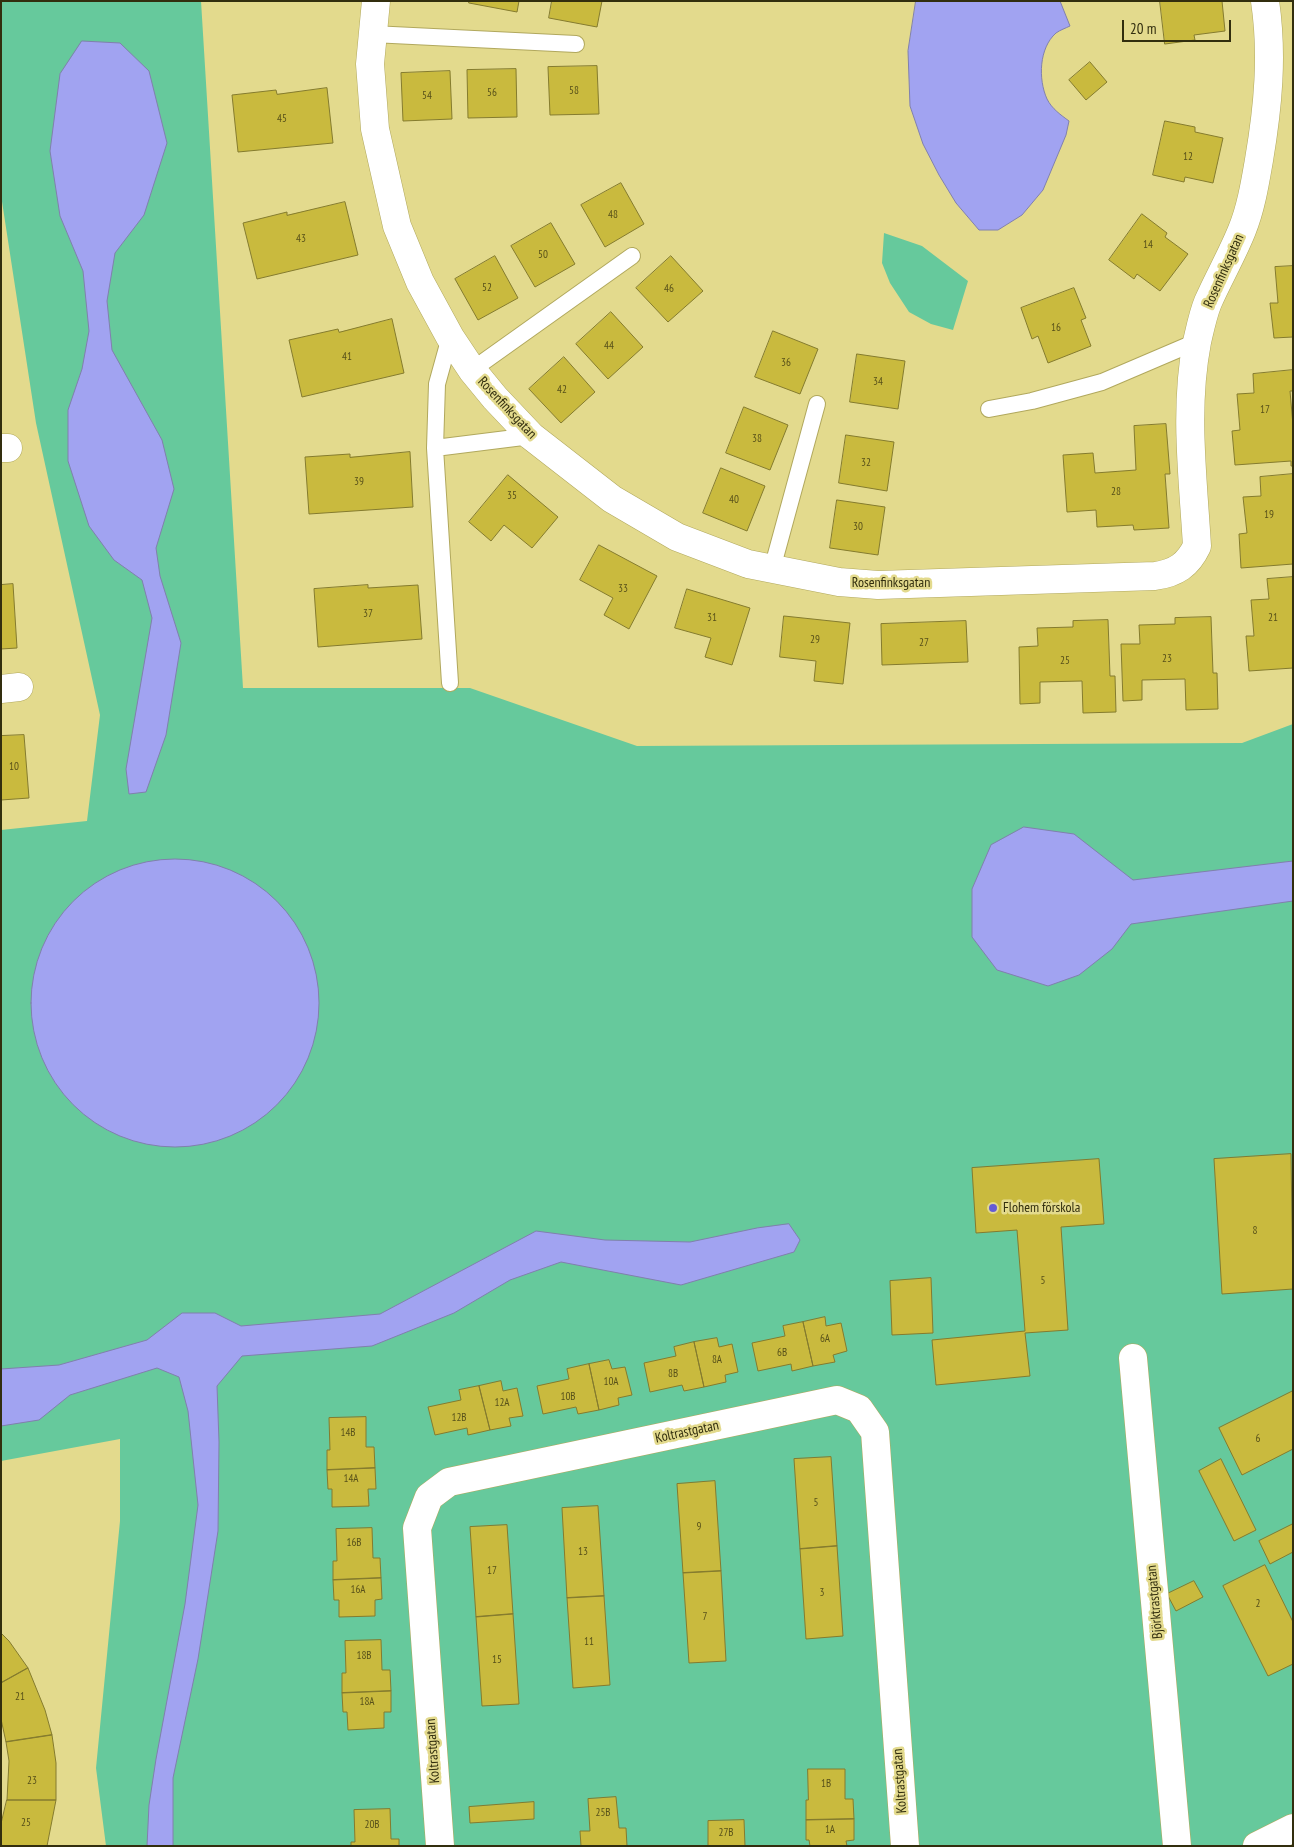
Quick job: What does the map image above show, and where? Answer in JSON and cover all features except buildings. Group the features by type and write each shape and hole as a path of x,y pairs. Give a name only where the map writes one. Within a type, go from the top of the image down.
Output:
{"street":[{"name":"Rosenfinksgatan","path":"376,1 370,64 375,130 397,226 420,282 450,336 472,370 495,398 530,436 612,499 677,537 748,564 839,582 878,584 1146,576 1169,574 1181,567 1192,557 1197,546 1190,420 1191,378 1207,303 1229,261 1243,227 1255,182 1268,103 1270,66 1268,20 1265,1"},
{"name":"Björktrastgatan","path":"1134,1358 1177,1846"},
{"name":"Koltrastgatan","path":"440,1846 417,1528 429,1496 449,1482 837,1400 859,1409 875,1432 904,1846"},
{"path":"1257,1846 1293,1828"}],"lane":[{"path":"372,34 576,44"},
{"path":"472,370 632,256"},
{"path":"450,336 438,384 435,448 450,684"},
{"path":"989,409 1032,401 1102,382 1198,341"},
{"path":"772,569 817,404"},
{"path":"435,448 530,436"}],"green space":[{"path":"1,1 201,1 243,688 470,688 637,746 1242,743 1293,724 1293,1846 106,1846 96,1768 120,1521 120,1439 1,1461 1,830 87,821 100,715 36,423 1,195"},
{"path":"884,233 922,246 968,281 953,330 931,324 909,312 890,283 882,263"}],"water":[{"path":"916,1 1060,1 1070,26 1056,33 1050,39 1043,55 1041,73 1044,91 1049,103 1069,121 1066,135 1043,190 1022,215 998,230 979,230 956,203 923,144 910,106 908,51"},
{"path":"82,41 120,43 149,71 167,143 144,215 115,253 107,301 112,350 162,440 174,489 156,548 160,576 181,643 166,735 146,792 129,794 126,769 152,618 142,580 114,560 89,526 68,461 68,410 82,369 89,331 83,271 60,216 50,151 60,74"},
{"path":"1024,827 1074,834 1133,880 1293,861 1293,901 1131,924 1112,949 1079,975 1048,986 997,970 972,937 972,889 991,845"},
{"path":"175,859 203,862 230,870 255,883 277,901 295,923 308,948 316,975 319,1003 316,1031 308,1058 295,1083 277,1105 255,1123 230,1136 203,1144 175,1147 147,1144 120,1136 95,1123 73,1105 55,1083 42,1058 34,1031 31,1003 34,975 42,948 55,923 73,901 95,883 120,870 147,862"},
{"path":"789,1224 800,1240 794,1252 681,1285 561,1262 510,1280 454,1313 372,1346 242,1356 217,1386 219,1442 218,1531 198,1659 173,1778 173,1846 147,1846 149,1805 185,1604 198,1505 188,1411 179,1377 157,1368 70,1395 39,1420 1,1426 1,1369 59,1365 147,1340 182,1313 215,1313 241,1326 380,1314 536,1231 605,1240 690,1242 757,1228"}],"place":[{"name":"Flohem förskola","path":"993,1208"}]}
